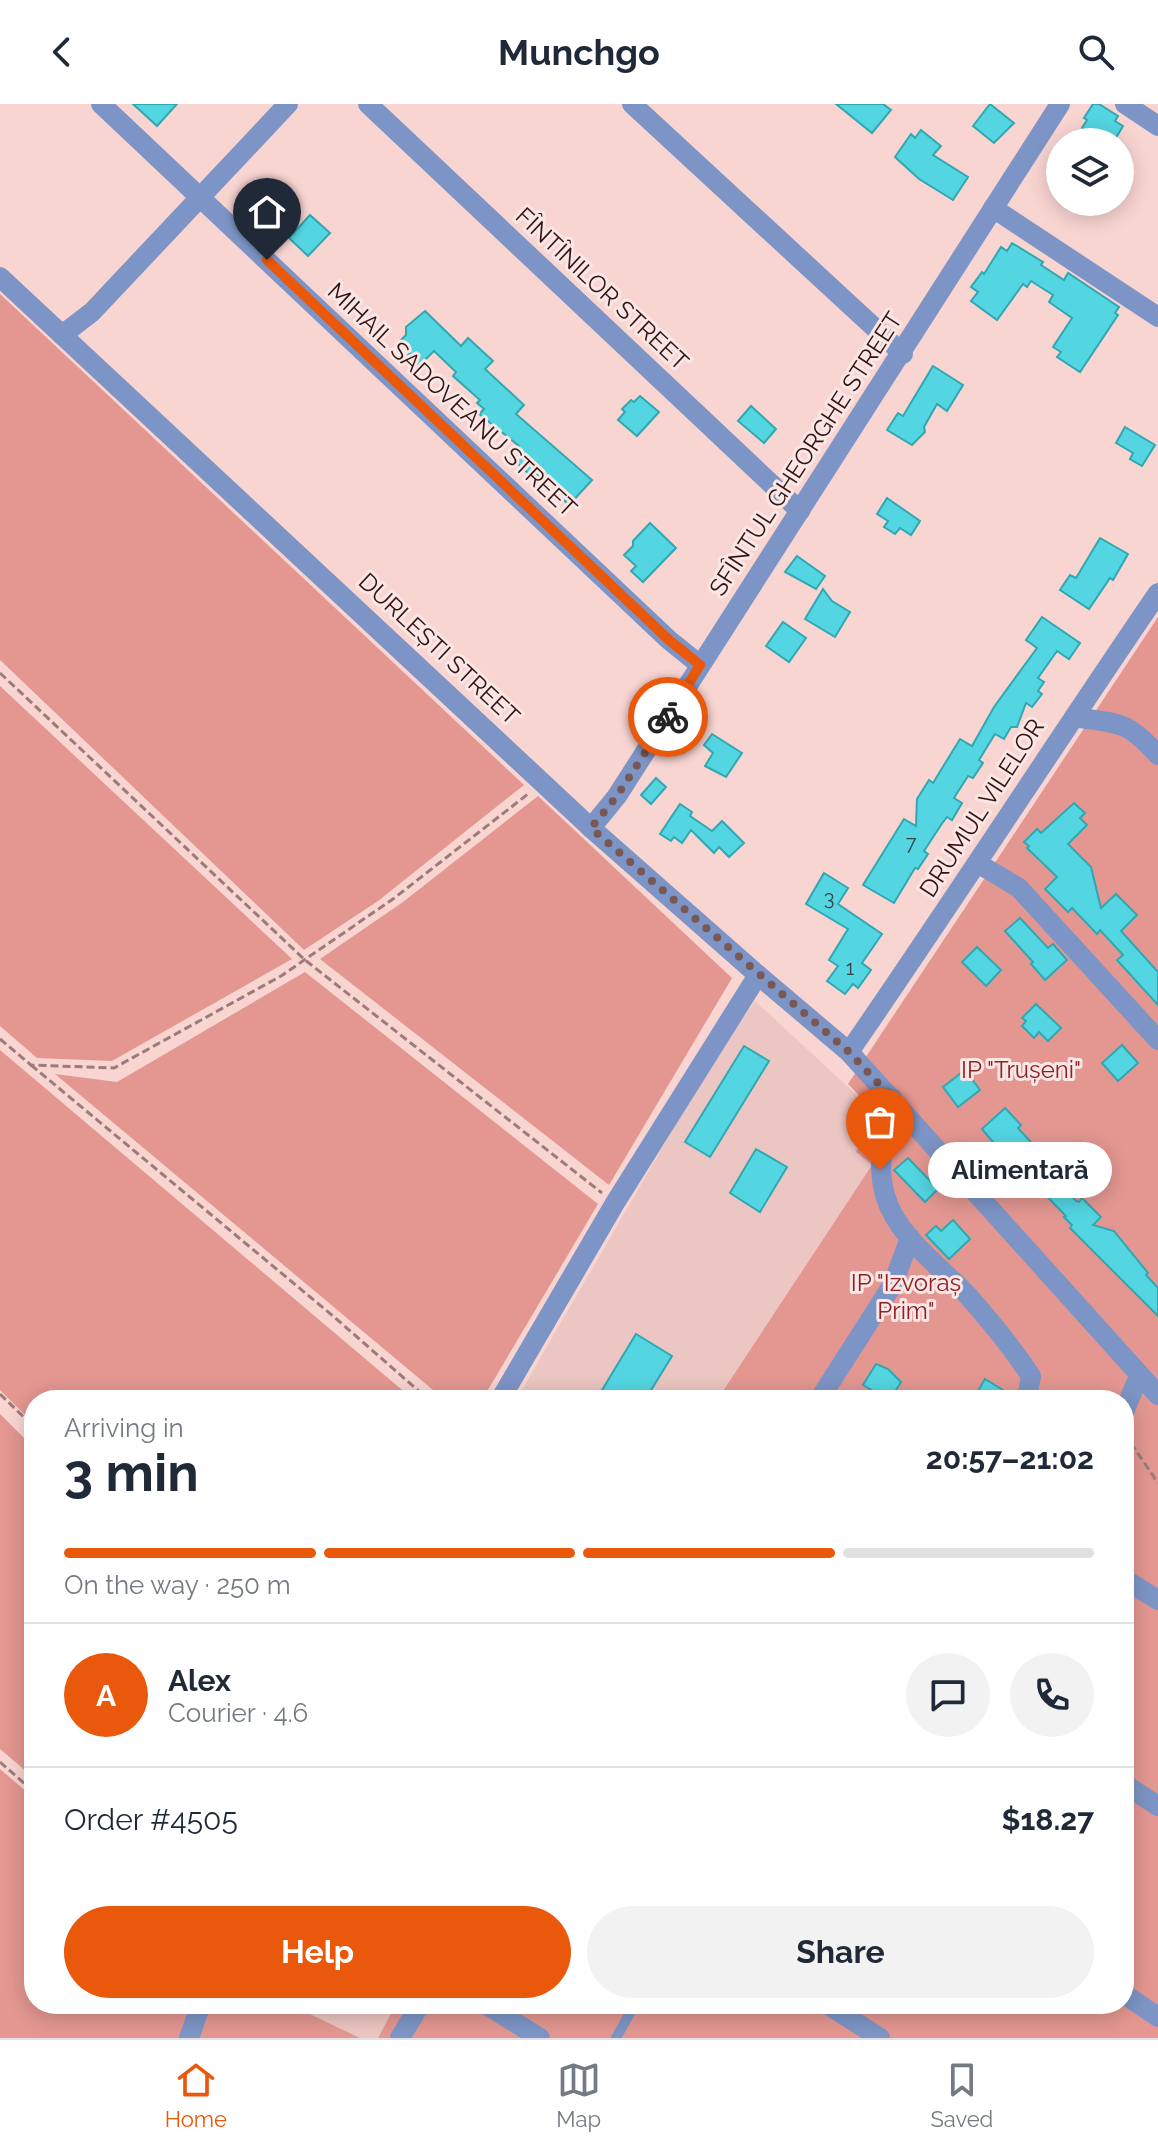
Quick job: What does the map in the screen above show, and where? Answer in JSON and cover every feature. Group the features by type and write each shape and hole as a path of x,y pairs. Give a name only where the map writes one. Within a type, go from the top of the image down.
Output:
{"street":[{"name":"MIHAIL SADOVEANU STREET","path":"101,104 669,640 700,665"},
{"path":"62,335 92,312 288,104"},
{"name":"FÎNTÎNILOR STREET","path":"368,104 800,511"},
{"path":"632,104 903,354"},
{"name":"SFÎNTUL GHEORGHE STREET","path":"591,828 617,796 903,354 1060,104"},
{"path":"1125,104 1158,126"},
{"path":"993,208 1158,317"},
{"name":"DURLEȘTI STREET","path":"0,277 591,828 849,1052 1158,1395"},
{"name":"DRUMUL VILELOR","path":"849,1052 979,864 1158,593"},
{"path":"1074,717 1120,723 1135,731 1158,755"},
{"path":"979,864 1019,888 1158,1040"},
{"path":"506,1390 615,1203 758,975"},
{"path":"892,1098 881,1142 880,1170 892,1212 910,1238 969,1298 1031,1376 1028,1390"},
{"path":"825,1390 893,1284 910,1238"},
{"path":"1133,1390 1139,1376"},
{"path":"1134,1585 1158,1600"},
{"path":"1134,1790 1158,1806"},
{"path":"1134,2001 1158,2017"},
{"path":"189,2038 197,2014"},
{"path":"400,2038 414,2014"},
{"path":"501,2014 540,2038"},
{"path":"843,2014 880,2038"}],"lane":[{"path":"616,2038 629,2014"}],"path":[{"path":"0,673 305,960 615,1203"},
{"path":"31,1065 114,1068 281,976 393,899 544,782"},
{"path":"0,1039 418,1390"},
{"path":"0,1394 24,1417"},
{"path":"1134,1448 1158,1483"},
{"path":"0,1762 24,1783"}],"shaded area":[{"path":"755,1001 872,1109 856,1152 872,1165 724,1390 522,1390 708,1069"},
{"path":"310,2014 391,2014 378,2038 360,2038"}],"green space":[{"path":"0,294 524,785 378,901 304,950 0,660"},
{"path":"1158,617 1158,2038 378,2038 391,2014 1134,2014 1134,1390 724,1390 872,1165 856,1152 872,1109 848,1084"},
{"path":"0,686 292,959 112,1061 37,1058 0,1026"},
{"path":"538,796 732,978 609,1185 320,959 403,902"},
{"path":"305,972 598,1204 488,1390 433,1390 55,1074 117,1082"},
{"path":"0,1050 402,1390 24,1390 24,1414 0,1390"},
{"path":"0,1414 24,1438 24,1769 0,1749"},
{"path":"0,1769 24,1789 24,2014 310,2014 360,2038 0,2038"}],"building":[{"path":"133,104 177,104 157,126"},
{"path":"836,104 883,104 891,110 872,133"},
{"path":"990,104 1014,123 994,143 973,126"},
{"path":"1093,104 1099,104 1118,116 1115,121 1123,126 1082,128 1087,120 1084,118"},
{"path":"921,130 941,146 933,155 968,177 953,200 919,179 895,157 911,134 915,138"},
{"path":"267,179 289,200 262,227 240,206"},
{"path":"310,215 330,233 308,256 289,238"},
{"path":"1012,243 1043,262 1041,265 1064,280 1068,273 1119,307 1115,313 1118,315 1080,372 1057,357 1061,352 1053,347 1072,318 1049,302 1053,295 1031,281 1027,287 1023,284 997,320 971,301 978,292 971,287 982,272 984,274 1001,247 1007,251"},
{"path":"425,311 461,346 468,338 493,361 485,369 524,405 516,414 592,480 569,505 533,471 529,474 510,457 519,446 479,414 484,409 477,403 480,400 453,376 456,372 434,351 419,366 408,355 410,353 399,342 406,335 406,327"},
{"path":"933,366 963,385 947,411 937,404 924,427 925,432 912,445 887,430 898,413 903,416"},
{"path":"640,396 659,412 637,436 618,420 625,412 622,409"},
{"path":"751,406 776,429 764,443 738,421"},
{"path":"1125,427 1155,445 1142,466 1130,459 1133,453 1116,443"},
{"path":"887,498 920,521 911,535 900,528 895,534 884,527 888,521 877,514"},
{"path":"650,523 676,548 643,582 631,571 636,566 624,555"},
{"path":"1100,538 1128,554 1113,580 1110,578 1089,609 1060,590 1070,575 1076,578"},
{"path":"797,556 825,576 816,589 785,572"},
{"path":"823,589 832,601 850,612 835,637 805,619"},
{"path":"1042,617 1080,643 1069,659 1057,651 1038,678 1044,682 1038,691 1042,694 1032,707 1026,703 1017,727 1011,727 1004,739 995,734 979,760 983,763 973,778 968,776 954,798 962,803 952,820 947,817 941,825 924,851 928,854 918,869 915,868 894,903 863,885 904,819 916,826 917,799 929,780 933,783 960,739 972,746 994,707 1037,648 1026,640"},
{"path":"783,622 806,638 789,662 766,646"},
{"path":"712,734 742,753 726,777 705,766 713,753 704,745"},
{"path":"656,778 666,787 651,804 641,795"},
{"path":"1074,803 1085,813 1080,818 1087,825 1068,844 1091,867 1101,908 1116,894 1137,915 1121,931 1158,972 1158,1005 1117,960 1123,955 1100,930 1097,934 1072,908 1068,912 1045,889 1057,877 1024,842 1037,829 1041,833"},
{"path":"680,804 692,812 690,816 712,831 722,821 744,843 729,857 719,847 714,853 691,830 682,843 674,837 671,841 660,834"},
{"path":"824,873 848,888 838,904 882,934 862,963 871,970 858,988 853,984 845,994 827,981 838,966 829,960 848,929 806,904"},
{"path":"1020,918 1048,948 1053,944 1067,960 1045,980 1005,931"},
{"path":"977,947 1001,970 986,986 962,962"},
{"path":"1036,1004 1061,1028 1048,1041 1039,1032 1034,1038 1022,1026 1026,1021 1022,1018"},
{"path":"1122,1045 1138,1063 1118,1081 1102,1063"},
{"path":"744,1046 769,1061 710,1157 685,1142"},
{"path":"965,1070 980,1090 958,1107 943,1087"},
{"path":"1005,1108 1021,1125 1018,1128 1047,1160 1041,1165 1076,1201 1082,1198 1101,1217 1093,1225 1114,1231 1148,1273 1146,1275 1158,1288 1158,1316 1070,1228 1072,1225 1066,1216 1028,1177 1025,1180 982,1129"},
{"path":"756,1149 787,1167 760,1212 730,1193"},
{"path":"908,1158 938,1189 925,1202 894,1170"},
{"path":"953,1220 970,1239 949,1259 926,1235 936,1226 941,1231"},
{"path":"636,1334 672,1356 651,1390 602,1390"},
{"path":"876,1364 888,1369 901,1382 896,1390 871,1390 863,1385"},
{"path":"985,1379 1003,1390 979,1390"}],"way so far":[{"path":"668,717 617,796 591,828 849,1052 892,1098 881,1142 880,1170"}],"place":[{"name":"Alimentară","path":"880,1170"}],"route":[{"path":"267,260 669,640 700,665 668,717"}],"park label":[{"name":"IP \"Trușeni\"","path":"1021,1070"},
{"name":"IP \"Izvoraș Prim\"","path":"906,1297"}]}
